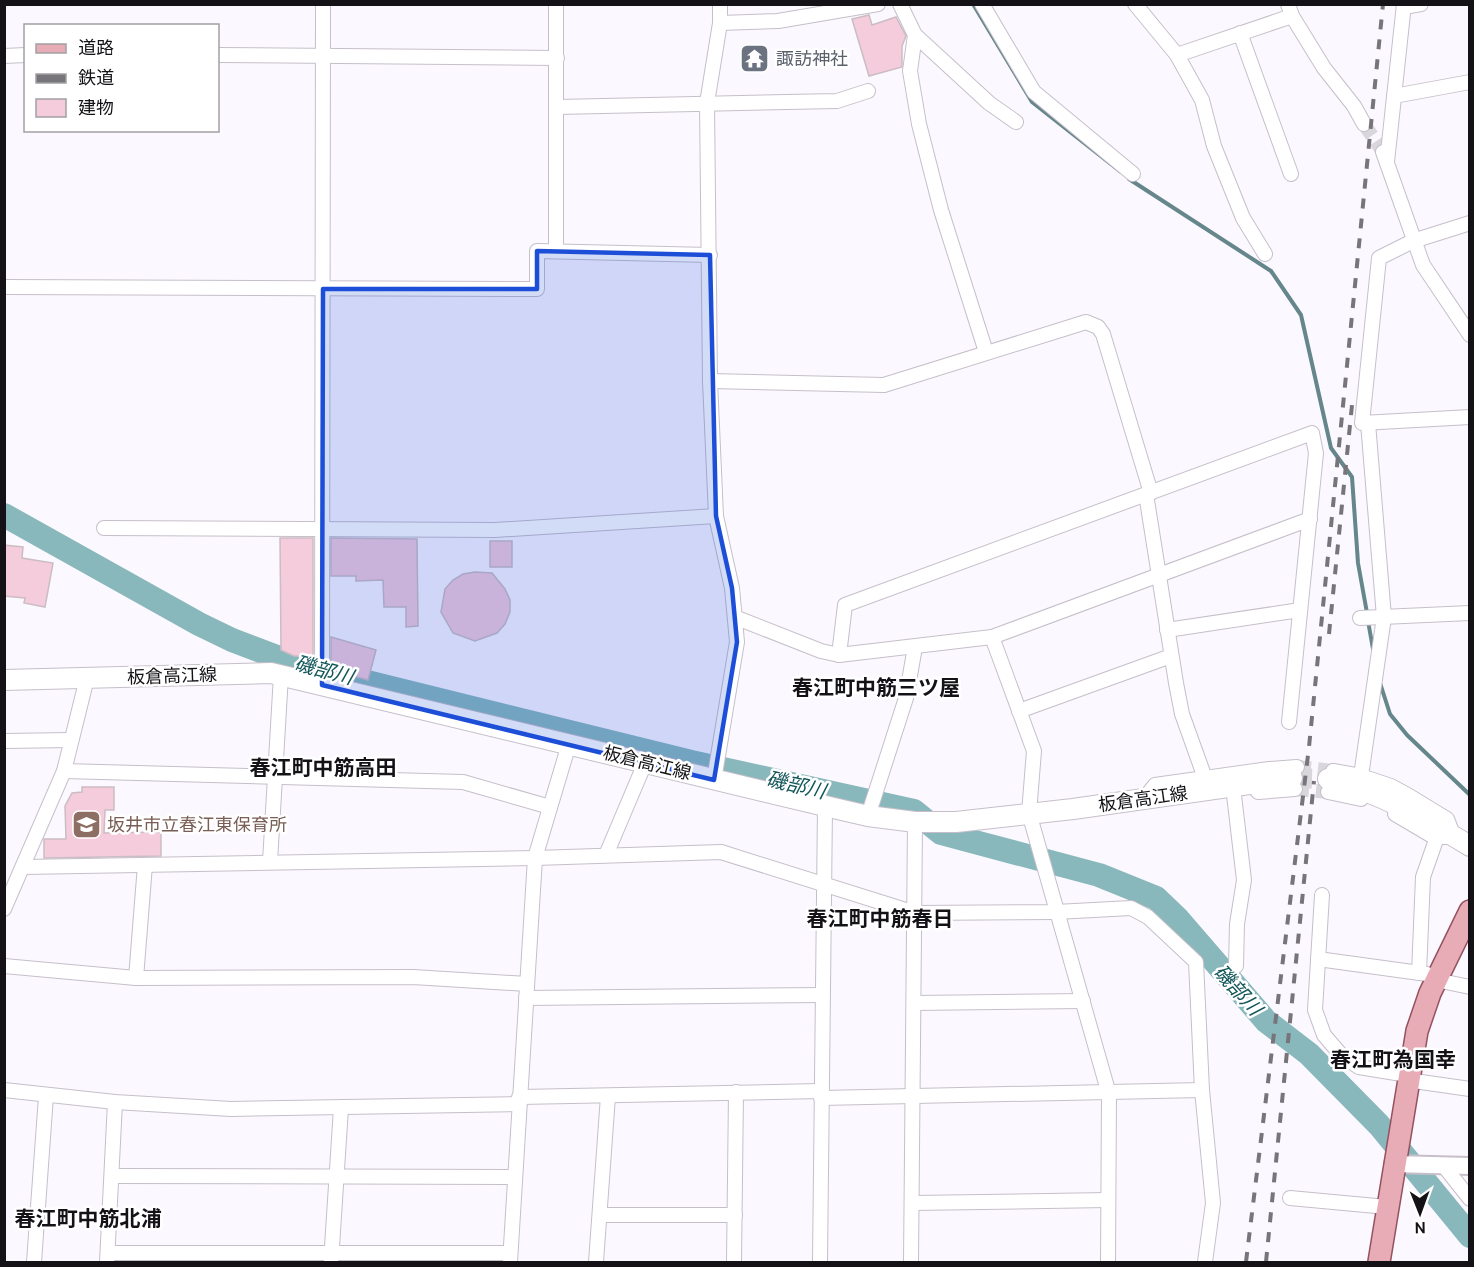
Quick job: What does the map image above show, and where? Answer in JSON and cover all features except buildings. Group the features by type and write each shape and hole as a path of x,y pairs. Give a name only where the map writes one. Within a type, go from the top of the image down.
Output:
{"main road":[{"name":"板倉高江線","path":"4,680 271,673 825,807 868,816 915,822 956,822 1295,778"},
{"path":"1330,781 1386,798 1453,840"},
{"path":"1379,1263 1407,1078 1431,976 1470,911"}],"street":[{"path":"322,685 323,4"},
{"path":"556,4 556,251"},
{"path":"714,780 734,666 736,618 716,516 710,381 707,103 720,23 720,4"},
{"path":"720,23 778,21 878,4"},
{"path":"900,4 915,35 989,103 1016,122"},
{"path":"982,4 1034,92 1133,174"},
{"path":"1135,4 1178,55 1202,100 1214,146 1243,218 1265,254"},
{"path":"1421,4 1404,6 1385,158 1423,265 1470,335"},
{"path":"1178,55 1240,33 1290,10 1324,68 1354,106 1364,124"},
{"path":"1240,33 1291,174"},
{"path":"915,35 910,70 919,124 941,210 986,352"},
{"path":"219,55 323,54 557,58"},
{"path":"4,56 24,56"},
{"path":"1394,96 1470,82"},
{"path":"557,108 837,101 868,91"},
{"path":"1470,223 1413,241 1379,258 1362,423 1470,417"},
{"path":"4,287 537,289 537,251 710,255"},
{"path":"710,381 885,385 1086,322 1098,327 1103,334 1149,494 1157,575 1182,714 1205,778"},
{"path":"1361,776 1384,617 1368,423"},
{"path":"839,655 845,605 1312,433 1316,453 1289,722"},
{"path":"104,528 495,530 716,516"},
{"path":"736,618 821,651 839,655 992,637 1310,519"},
{"path":"1167,630 1300,610"},
{"path":"1360,618 1470,613"},
{"path":"992,637 1034,751 1029,813 1109,1094 1108,1263"},
{"path":"868,816 903,707 915,646"},
{"path":"1019,711 1171,656"},
{"path":"270,862 281,675"},
{"path":"4,909 64,771 87,678"},
{"path":"4,741 71,740"},
{"path":"115,1102 107,1258 510,1258 535,858 569,744"},
{"path":"606,855 645,763"},
{"path":"1269,769 1295,778 1234,795 1153,806 1143,799 1155,785 1269,769"},
{"path":"64,771 463,782 550,807"},
{"path":"1330,781 1361,776 1391,786 1447,819 1453,840 1424,877 1431,976"},
{"path":"1234,795 1244,880 1237,924 1236,966"},
{"path":"820,1263 825,807"},
{"path":"911,1263 915,822"},
{"path":"23,867 535,858 721,852 915,913 1056,912 1131,908 1148,917 1196,962 1202,1090 1213,1203 1204,1263"},
{"path":"136,978 145,865"},
{"path":"1322,895 1315,1010 1324,1035 1342,1056 1359,1068 1470,1089"},
{"path":"1318,959 1431,976 1470,987"},
{"path":"4,966 136,978 413,977 526,991 822,995"},
{"path":"914,1003 1083,1001"},
{"path":"4,1090 115,1102 231,1109 341,1108 736,1092 913,1098 1202,1090"},
{"path":"734,1263 736,1092"},
{"path":"34,1263 46,1096"},
{"path":"596,1263 609,1096"},
{"path":"332,1258 341,1108"},
{"path":"1441,1165 1470,1199"},
{"path":"1392,1173 1441,1165 1470,1166"},
{"path":"112,1176 515,1177"},
{"path":"1290,1198 1387,1207"},
{"path":"912,1203 1108,1200"},
{"path":"600,1215 735,1215"}],"highlighted area":[{"path":"537,251 710,255 716,516 732,588 737,642 714,780 322,685 323,289 537,289"}],"waterway":[{"path":"973,4 1032,102 1121,172"},
{"path":"1129,179 1271,271 1301,315 1331,448 1352,477 1358,563 1367,613"},
{"name":"磯部川","path":"4,515 199,624 232,640 298,665 691,762 914,811 941,833 1099,875 1156,898 1178,919 1266,1021 1309,1054 1379,1125 1470,1236"},
{"path":"1368,621 1373,649"},
{"path":"1380,683 1390,714 1407,735 1470,795"}],"tunnel":[{"path":"1364,124 1383,152"},
{"path":"1297,767 1333,771"},
{"path":"1292,778 1328,779"},
{"path":"1295,789 1328,792"}],"railway":[{"path":"1246,1262 1309,747 1383,4"},
{"path":"1329,634 1352,405"},
{"path":"1266,1262 1314,781"}],"place":[{"name":"諏訪神社","path":"755,59"},
{"name":"坂井市立春江東保育所","path":"86,825"}],"district":[{"name":"春江町中筋三ツ屋","path":"876,687"},
{"name":"春江町中筋高田","path":"323,767"},
{"name":"春江町中筋春日","path":"880,918"},
{"name":"春江町為国幸","path":"1393,1059"},
{"name":"春江町中筋北浦","path":"88,1218"}]}
